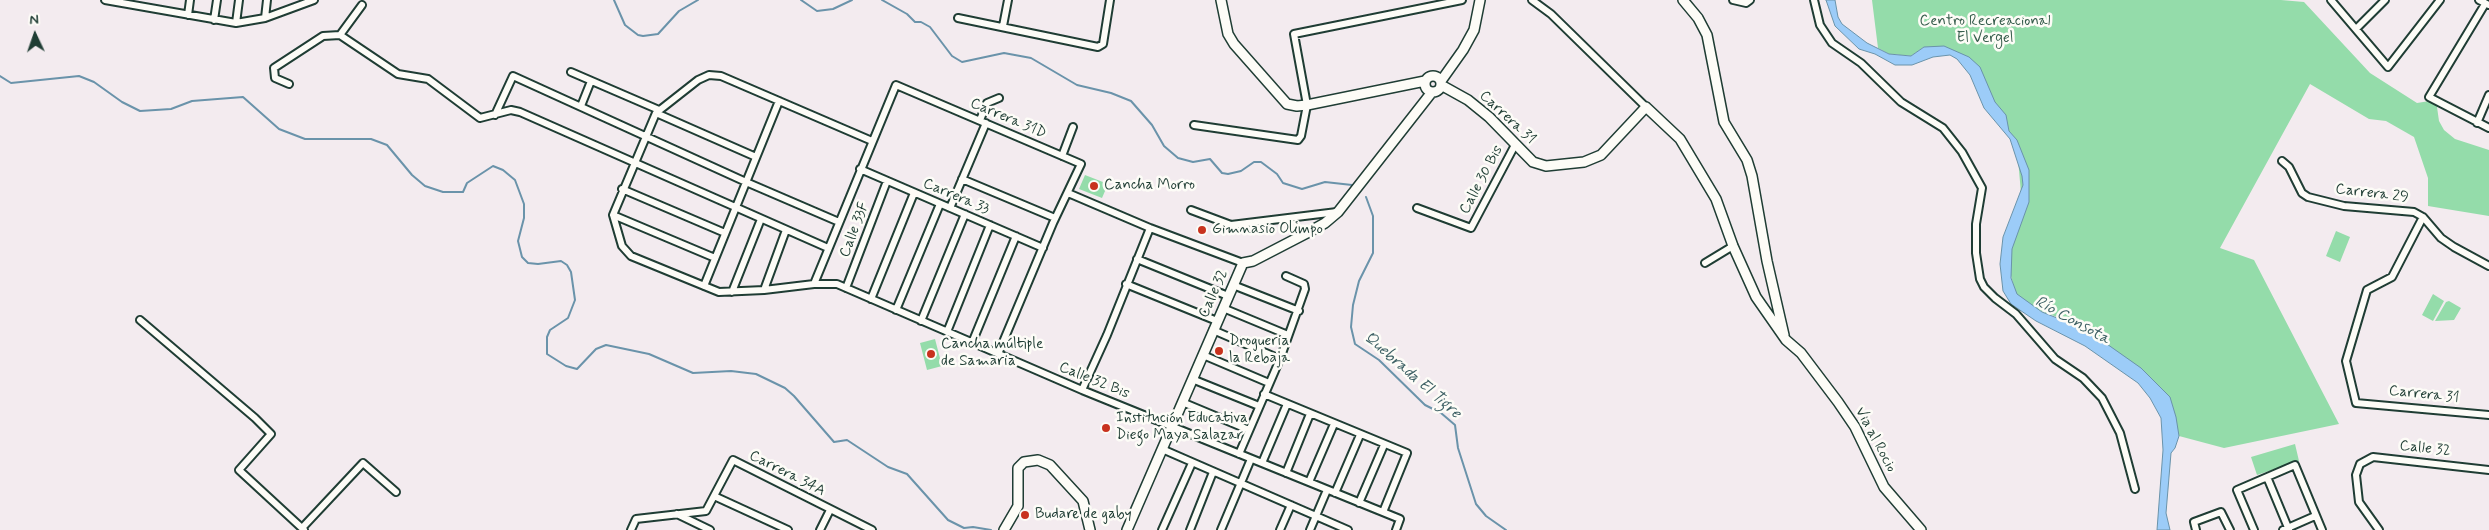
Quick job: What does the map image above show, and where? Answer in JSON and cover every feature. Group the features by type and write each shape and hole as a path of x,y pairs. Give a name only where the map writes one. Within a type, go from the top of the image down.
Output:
{"street":[{"path":"105,0 133,2 155,9 236,23 265,18 314,0"},
{"path":"155,9 157,0"},
{"path":"188,15 190,0"},
{"path":"214,20 217,0"},
{"path":"236,23 239,0"},
{"path":"265,18 267,0"},
{"path":"295,8 296,0"},
{"path":"1004,26 1008,0"},
{"path":"958,18 1098,47 1103,44 1110,0"},
{"path":"1221,0 1228,34 1234,44 1287,104 1297,106 1409,84 1435,86 1456,61 1474,30 1480,0"},
{"path":"1194,125 1294,141 1301,136 1308,104 1294,34 1462,0"},
{"path":"1532,0 1551,14 1646,107"},
{"path":"1682,0 1698,18 1706,35 1724,122 1747,160 1752,176 1767,261 1786,340"},
{"path":"1733,0 1746,3 1750,0"},
{"path":"1814,0 1820,25 1832,42 1861,62 1901,102 1943,128 1962,152 1982,188 1976,224 1976,253 1980,278 1984,287 2016,314 2055,360 2083,378 2102,398 2120,433 2135,489"},
{"path":"2331,0 2388,67 2440,0"},
{"path":"2356,29 2385,0"},
{"path":"2484,3 2430,97 2489,128"},
{"path":"340,35 362,5"},
{"path":"289,84 275,78 274,68 323,36 340,35 398,74 428,79 480,118 511,110 520,112 634,164 828,248"},
{"path":"571,72 756,157"},
{"path":"715,258 613,215 622,189 657,112 698,80 709,75 721,76 872,141 814,284"},
{"path":"495,115 514,76 746,182 839,222"},
{"path":"582,106 591,81"},
{"name":"Carrera 31D","path":"872,141 896,85 1081,164 1068,193"},
{"name":"Carrera 31","path":"1435,86 1468,100 1489,117 1533,162 1546,166 1584,162 1601,155 1646,107"},
{"name":"Calle 32","path":"1128,530 1243,263 1253,261 1307,233 1325,223 1338,212 1420,109 1435,86"},
{"path":"2477,123 2489,95"},
{"path":"950,208 983,122 987,102 999,98"},
{"path":"704,286 779,101"},
{"name":"Via al Rocio","path":"1646,107 1680,139 1716,199 1733,246 1756,298 1786,340 1801,353 1838,402 1855,426 1884,487 1921,530"},
{"path":"1062,156 1073,127"},
{"name":"Calle 30 Bis","path":"1417,208 1470,228 1515,145"},
{"name":"Carrera 29","path":"2282,161 2289,167 2302,192 2308,197 2344,206 2407,210 2423,217 2448,242 2489,266"},
{"name":"Carrera 33","path":"860,169 1043,248"},
{"path":"962,178 1055,218"},
{"name":"Calle 33F","path":"846,288 888,181"},
{"path":"622,189 725,233"},
{"path":"871,299 914,193"},
{"path":"998,354 1055,218 1068,193 1150,228 1243,263"},
{"path":"896,310 940,204"},
{"path":"1191,210 1231,225 1338,212"},
{"path":"921,321 964,214"},
{"name":"Calle 32 Bis","path":"613,215 622,246 631,256 704,286 719,292 732,292 814,284 836,284 1082,390 1400,519 1396,530"},
{"name":"Carrera 31","path":"2423,217 2392,277 2367,290 2346,361 2356,402 2489,415"},
{"path":"732,292 761,219"},
{"path":"946,332 990,226"},
{"path":"1082,390 1107,335 1150,228"},
{"path":"764,290 786,230"},
{"path":"972,343 1016,236"},
{"path":"1705,263 1733,246"},
{"path":"1137,259 1228,296"},
{"path":"1239,454 1280,359 1306,290 1304,284 1286,276"},
{"path":"1126,284 1217,321"},
{"path":"1233,286 1299,312"},
{"path":"1223,308 1288,335"},
{"path":"140,320 271,434 239,470 303,529 363,463 396,492"},
{"path":"1213,330 1280,359"},
{"path":"1203,355 1269,383"},
{"path":"1192,379 1259,406"},
{"path":"1264,394 1407,453 1383,512"},
{"path":"1182,402 1249,430"},
{"path":"1262,463 1287,404"},
{"path":"1286,473 1310,414"},
{"path":"1309,482 1334,424"},
{"path":"1335,493 1360,435"},
{"path":"1359,503 1384,445"},
{"path":"1162,449 1348,530"},
{"name":"Calle 32","path":"2379,530 2359,502 2356,475 2360,464 2373,457 2489,470"},
{"path":"1222,530 1251,459"},
{"name":"Carrera 34A","path":"714,496 733,460 830,510"},
{"path":"1004,530 1018,506 1018,468 1024,462 1038,460 1050,465 1083,501 1090,530"},
{"path":"1162,530 1192,462"},
{"path":"2254,530 2237,490 2295,465 2322,530"},
{"path":"1190,530 1213,472"},
{"path":"2267,477 2287,529 2316,516"},
{"path":"1310,530 1328,490"},
{"path":"631,530 636,519 706,511 714,496 788,530"},
{"path":"1280,530 1291,505"},
{"path":"820,530 830,510 872,530"},
{"path":"2196,530 2194,522 2221,512 2230,530"},
{"path":"677,514 710,530"}],"green space":[{"name":"Centro Recreacional El Vergel","path":"1872,0 2281,0 2304,2 2370,73 2417,103 2436,100 2439,121 2444,130 2455,139 2489,150 2489,216 2428,206 2428,178 2414,137 2386,121 2369,119 2310,84 2220,248 2254,260 2339,424 2224,448 2179,436 2160,387 2067,321 2018,302 2010,272 2008,246 2022,205 2017,147 1972,61 1924,47 1911,56 1889,54 1878,48"},
{"name":"Cancha Morro","path":"1085,175 1108,184 1102,198 1079,189"},
{"path":"2336,231 2350,237 2340,262 2326,256"},
{"path":"2433,294 2444,301 2433,321 2422,315"},
{"path":"2449,301 2461,308 2454,320 2435,321 2446,302"},
{"name":"Cancha múltiple de Samaria","path":"935,339 942,366 927,370 920,343"},
{"path":"2295,444 2299,461 2257,475 2251,457"}],"water":[{"path":"1826,0 1835,0 1838,17 1842,24 1867,43 1889,54 1911,56 1924,47 1944,46 1969,57 1980,67 1995,102 2006,115 2009,131 2017,140 2029,170 2029,202 2012,249 2011,278 2017,294 2042,312 2087,330 2141,368 2170,397 2179,436 2171,453 2166,513 2170,530 2157,530 2163,450 2161,418 2150,398 2138,383 2085,346 2036,321 2011,304 2003,291 2000,264 2003,237 2023,185 2022,176 2010,139 1984,108 1970,75 1957,59 1950,55 1933,57 1912,65 1895,65 1875,54 1859,49 1835,26"}],"waterway":[{"name":"Quebrada El Tigre","path":"614,0 625,25 638,35 643,36 658,34 679,11 698,0"},
{"name":"Quebrada El Tigre","path":"801,0 817,11 833,9 852,0"},
{"name":"Quebrada El Tigre","path":"882,0 907,14 915,22 921,22 930,27 952,56 962,62 1004,53 1031,58 1077,85 1111,93 1131,101 1152,125 1164,146 1178,158 1193,162 1210,159 1222,173 1228,174 1241,171 1254,162 1261,162 1277,174 1283,183 1302,189 1325,182 1352,185"},
{"path":"0,76 11,83 79,76 94,82 122,102 140,111 171,109 192,101 243,97 279,129 305,139 371,139 387,145 412,175 425,186 443,192 463,192 467,183 493,166 503,170 515,180 524,204 524,218 518,241 522,257 528,263 538,264 561,261 567,265 571,272 575,300 568,318 550,330 547,337 547,354 566,366 577,369 596,349 606,345 649,354 693,373 731,371 756,374 785,388 834,442 847,440 888,467 907,474 948,520 964,528 973,527 991,530"},
{"name":"Quebrada El Tigre","path":"1366,197 1373,216 1373,253 1359,281 1353,305 1351,327 1355,344 1379,360 1425,405 1441,413 1455,425 1458,448 1476,504 1486,516 1506,530"}],"place":[{"name":"Cancha Morro","path":"1094,186"},
{"name":"Gimnasio Olimpo","path":"1202,230"},
{"name":"Drogueria la Rebaja","path":"1219,351"},
{"name":"Cancha múltiple de Samaria","path":"931,354"},
{"name":"Institución Educativa Diego Maya Salazar","path":"1106,428"},
{"name":"Budare de gaby","path":"1025,515"}],"water label":[{"name":"Río Consota","path":"2072,321"}]}
